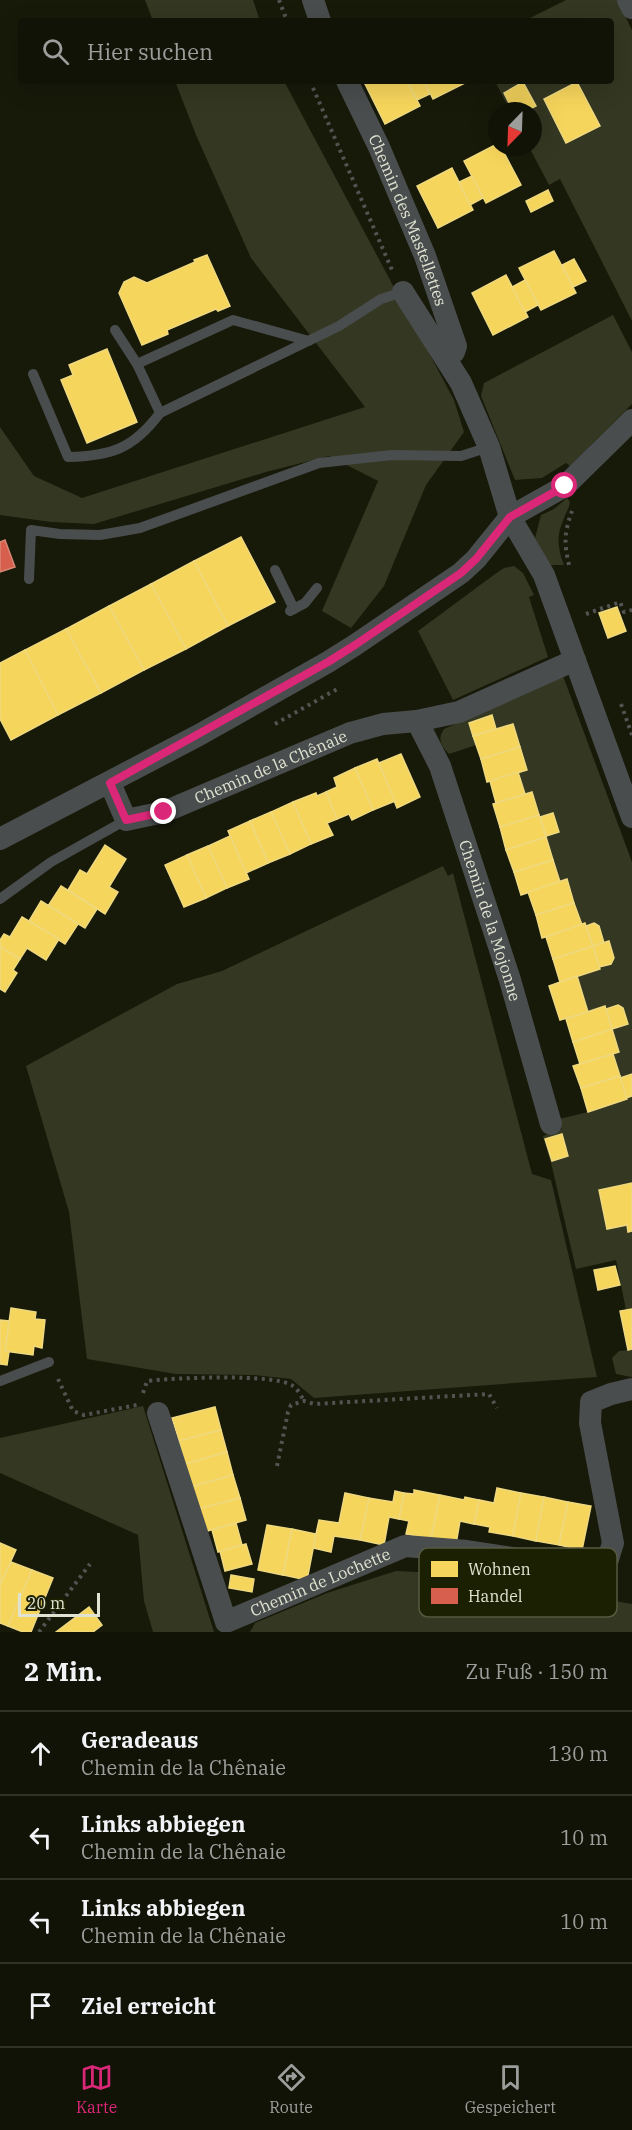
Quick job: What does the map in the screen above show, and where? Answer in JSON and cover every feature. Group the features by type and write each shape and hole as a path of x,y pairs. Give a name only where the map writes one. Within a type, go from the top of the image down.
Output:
{"street":[{"path":"313,0 319,18"},
{"path":"628,0 632,8"},
{"name":"Chemin des Mastellettes","path":"348,84 379,147 425,256 456,346 454,352 445,358"},
{"name":"Chemin des Mastellettes","path":"404,292 461,383 489,447 510,517"},
{"path":"0,839 199,735 355,645 461,573 476,559 510,517 565,486 632,420"},
{"path":"510,517 544,575 632,817"},
{"name":"Chemin de la Chênaie","path":"126,820 164,812 350,733 383,724 417,722 459,712 575,660"},
{"name":"Chemin de la Mojonne","path":"417,722 443,777 510,980 551,1124"},
{"path":"110,783 126,820"},
{"name":"Chemin de Lochette","path":"611,1548 613,1543 590,1423 591,1402 632,1389"},
{"name":"Chemin de Lochette","path":"150,1404 226,1623 405,1546 430,1548"}],"lane":[{"path":"33,374 68,457 98,456 115,452 129,444 146,430 160,413 339,326 381,299 404,292"},
{"path":"137,364 233,320 309,341"},
{"path":"115,330 137,364 160,413"},
{"path":"29,579 31,530 60,534 100,535 140,528 319,462 392,455 461,456 489,447"},
{"path":"275,570 292,611 305,603 317,588"},
{"name":"Chemin de la Chênaie","path":"0,899 51,862 126,820"},
{"path":"0,1382 49,1362"}],"path":[{"path":"279,0 286,18"},
{"path":"311,84 404,292"},
{"path":"570,566 564,546 564,535 572,511"},
{"path":"586,614 620,602 624,612 632,610"},
{"path":"49,1362 73,1411 84,1415 150,1404 143,1390 147,1381 176,1378 279,1380 293,1385 304,1401"},
{"path":"277,1466 288,1412 291,1406 304,1401 314,1404 489,1394 497,1408"},
{"path":"39,1632 90,1564"}],"green space":[{"path":"145,0 253,0 259,18 152,18"},
{"path":"566,0 617,0 632,30 632,321 560,179 549,185 534,156 542,156 542,102 506,102 496,84 614,84 614,18 530,18"},
{"path":"176,84 286,84 454,400 464,432 426,485 384,586 351,628 322,611 378,481 329,456 266,472 94,524 51,522 0,515 0,427 34,476 82,498 365,407 251,258 196,135"},
{"path":"613,315 632,352 632,404 570,466 566,463 542,478 515,480 481,396 484,383"},
{"path":"567,498 570,502 559,538 559,548 564,565 550,565 535,538 541,515 554,509"},
{"path":"514,566 523,573 534,595 529,597 548,657 453,700 418,631 495,574 504,568"},
{"path":"563,676 632,862 632,1074 620,1078 613,1054 619,1052 612,1029 627,1024 623,1008 618,1005 588,1012 577,976 611,964 599,926 594,923 582,925 568,880 560,882 532,792 525,794 518,772 519,747 481,759 476,745 449,754 440,739 444,729"},
{"path":"443,866 448,876 453,873 532,1174 551,1180 597,1377 314,1398 291,1379 253,1375 176,1374 87,1359 69,1212 26,1066 177,984 222,971"},
{"path":"632,1096 631,1377 616,1374 612,1358 619,1351 628,1350 626,1310 616,1260 576,1269 543,1136 562,1129 559,1119 588,1112"},
{"path":"143,1406 214,1632 153,1632 144,1601 138,1535 0,1473 0,1438"},
{"path":"396,1571 419,1572 419,1617 617,1617 617,1601 632,1604 632,1632 250,1632 255,1623 327,1593"}],"building: Wohnen":[{"path":"365,84 409,84 420,106 385,124"},
{"path":"409,84 425,84 430,94 417,100"},
{"path":"426,84 463,84 433,99"},
{"path":"520,84 524,84 534,102 508,102 504,93"},
{"path":"573,84 578,84 600,126 566,143 544,99"},
{"path":"488,149 488,156 506,156 521,185 486,203 464,161"},
{"path":"452,168 473,210 438,228 417,186"},
{"path":"472,176 483,198 470,205 459,182"},
{"path":"548,190 553,201 531,212 526,201"},
{"path":"554,251 576,293 541,310 519,268"},
{"path":"207,255 230,306 218,311 216,309 167,330 168,334 142,345 119,293 124,282 134,277 147,283"},
{"path":"574,259 586,281 573,287 562,265"},
{"path":"506,275 528,317 493,335 472,293"},
{"path":"525,280 538,305 525,312 512,287"},
{"path":"107,349 137,422 87,443 61,380 73,375 69,365"},
{"path":"241,537 275,602 228,626 194,561"},
{"path":"194,561 228,626 186,649 151,584"},
{"path":"151,584 186,649 144,670 109,606"},
{"path":"109,606 144,670 101,693 66,629"},
{"path":"617,607 626,631 608,638 599,613"},
{"path":"66,629 101,693 58,715 25,650"},
{"path":"25,650 58,715 11,740 0,719 0,663"},
{"path":"492,715 496,729 473,736 469,723"},
{"path":"513,724 520,747 481,759 473,736"},
{"path":"520,747 527,770 487,782 481,759"},
{"path":"401,754 420,797 397,808 379,763"},
{"path":"377,759 395,801 373,810 355,768"},
{"path":"355,768 373,810 352,820 349,814 337,819 326,792 337,787 334,778"},
{"path":"518,772 525,794 496,803 490,781"},
{"path":"326,792 337,819 327,823 333,835 311,844 293,802 316,793 317,796"},
{"path":"532,792 539,815 500,827 493,804"},
{"path":"293,802 311,844 290,854 271,812"},
{"path":"271,812 290,854 268,863 250,821"},
{"path":"553,813 559,832 546,836 540,817"},
{"path":"539,815 546,837 506,850 500,827"},
{"path":"250,821 268,863 246,873 228,831"},
{"path":"230,836 249,879 227,888 208,846"},
{"path":"546,837 553,860 514,872 506,850"},
{"path":"105,845 126,859 109,887 118,892 105,914 68,890 80,870 87,874"},
{"path":"208,846 227,888 206,898 187,855"},
{"path":"187,855 206,898 184,907 165,865"},
{"path":"553,860 560,882 521,895 514,872"},
{"path":"567,879 574,903 536,915 528,892"},
{"path":"61,886 97,909 85,928 48,906"},
{"path":"41,901 78,924 65,944 29,921"},
{"path":"574,903 582,925 542,938 536,915"},
{"path":"22,917 59,939 46,960 27,948 20,959 0,947 0,940 4,934 10,937"},
{"path":"585,923 593,946 553,959 546,937"},
{"path":"594,923 599,926 604,943 593,946 586,926"},
{"path":"609,941 614,958 611,964 599,967 593,946"},
{"path":"593,946 600,969 560,982 553,959"},
{"path":"0,947 20,959 13,970 17,973 5,992 0,989"},
{"path":"577,976 588,1012 560,1020 549,986"},
{"path":"618,1005 623,1008 628,1024 612,1029 606,1009"},
{"path":"605,1006 612,1029 573,1042 566,1019"},
{"path":"612,1029 619,1052 580,1064 573,1042"},
{"path":"613,1054 620,1076 581,1088 573,1066"},
{"path":"632,1074 632,1096 626,1098 620,1078"},
{"path":"620,1076 627,1099 588,1112 581,1088"},
{"path":"562,1134 568,1156 552,1161 545,1139"},
{"path":"632,1183 632,1231 628,1232 627,1225 607,1229 599,1190"},
{"path":"615,1266 620,1285 598,1290 594,1270"},
{"path":"11,1308 36,1312 35,1319 45,1320 42,1348 34,1346 33,1355 5,1351"},
{"path":"632,1309 632,1349 628,1350 620,1311"},
{"path":"0,1320 9,1321 5,1351 9,1352 7,1365 0,1364"},
{"path":"215,1407 221,1430 179,1441 172,1418"},
{"path":"221,1430 227,1452 185,1464 179,1441"},
{"path":"227,1452 233,1475 191,1487 185,1464"},
{"path":"233,1475 240,1498 198,1509 191,1487"},
{"path":"497,1488 521,1493 513,1536 489,1532 490,1527 474,1524 479,1500 494,1503"},
{"path":"414,1490 440,1495 431,1539 406,1534 409,1521 399,1519 404,1493 414,1494"},
{"path":"395,1491 404,1493 399,1519 389,1517 384,1545 360,1540 369,1498 393,1502"},
{"path":"345,1493 369,1498 360,1540 334,1536 331,1552 313,1548 319,1520 339,1523"},
{"path":"521,1493 544,1497 536,1541 513,1536"},
{"path":"440,1495 464,1500 465,1497 479,1500 474,1524 460,1521 456,1544 431,1539"},
{"path":"544,1497 568,1502 559,1545 536,1541"},
{"path":"240,1498 246,1520 204,1532 198,1509"},
{"path":"568,1502 591,1506 582,1548 559,1545"},
{"path":"236,1523 242,1545 218,1552 212,1530"},
{"path":"267,1525 292,1529 283,1575 258,1570"},
{"path":"292,1529 316,1534 307,1580 283,1575"},
{"path":"0,1543 16,1550 0,1585"},
{"path":"246,1544 252,1564 225,1571 220,1551"},
{"path":"11,1562 32,1570 8,1626 0,1623 0,1585"},
{"path":"32,1570 53,1578 31,1632 23,1632 8,1626"},
{"path":"231,1575 254,1579 252,1592 229,1588"},
{"path":"89,1607 102,1625 93,1632 56,1632"}],"building: Handel":[{"path":"5,540 15,567 0,572 0,542"}],"route":[{"path":"164,812 126,820 110,783 199,735 355,645 461,573 476,559 510,517 565,486"}]}
